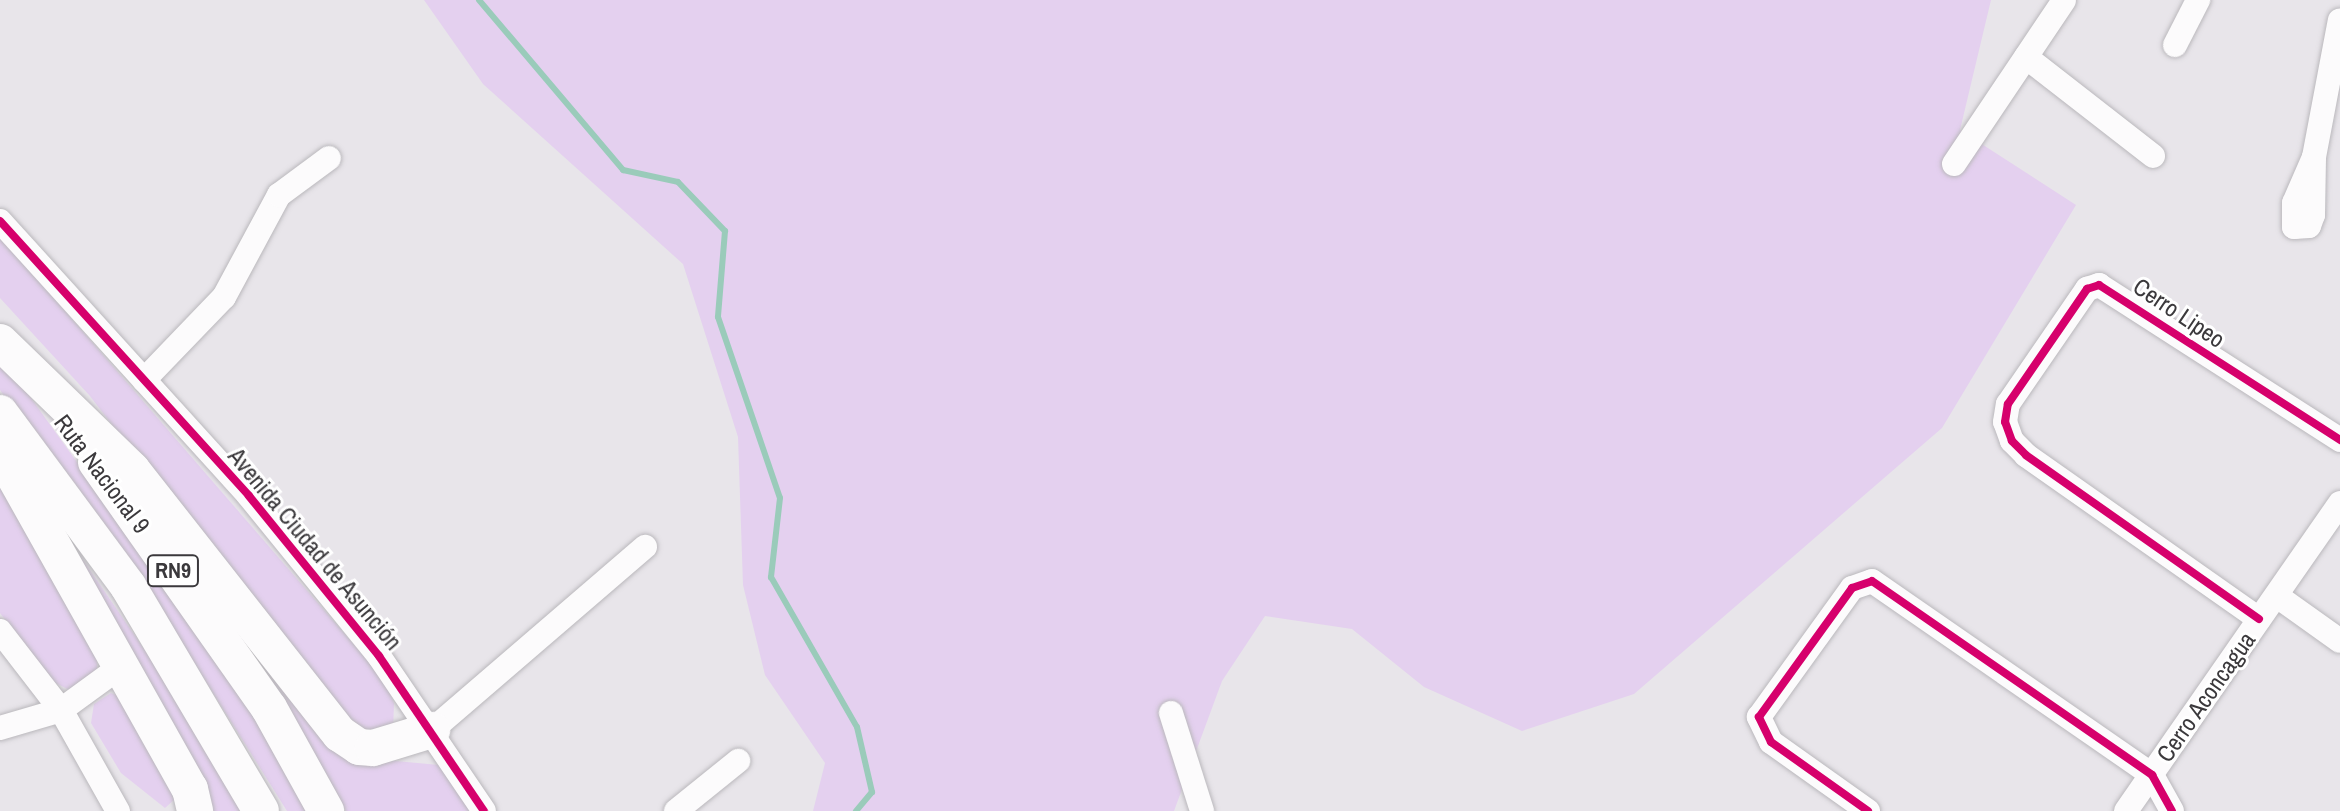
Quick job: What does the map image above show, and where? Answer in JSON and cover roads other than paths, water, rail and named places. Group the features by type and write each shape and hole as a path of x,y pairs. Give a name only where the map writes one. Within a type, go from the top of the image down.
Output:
{"highway":[{"path":"0,343 132,470 340,734 359,747 373,748 432,730"},
{"name":"Ruta Nacional 9","path":"0,343 106,475 269,708 326,811"},
{"name":"Ruta Nacional 9","path":"0,413 128,586 261,811"},
{"path":"0,451 190,789 195,811"}],"street":[{"path":"1954,164 2064,0"},
{"path":"2175,45 2198,0"},
{"path":"2314,157 2340,20"},
{"path":"2026,57 2153,156"},
{"path":"144,380 224,297 279,195 329,158"},
{"name":"Avenida Ciudad de Asunción","path":"0,221 249,496 432,730 484,811"},
{"name":"Cerro Lipeo","path":"2259,619 2026,455 2012,441 2005,422 2008,404 2087,289 2099,285 2340,440"},
{"name":"Cerro Aconcagua","path":"2126,811 2340,503"},
{"path":"432,730 645,547"},
{"path":"1868,811 1771,742 1759,717 1862,582 1883,587 2152,775 2172,811"},
{"path":"2277,596 2340,641"},
{"path":"0,631 61,710 118,811"},
{"path":"0,728 61,710 120,667"},
{"path":"1171,713 1202,811"},
{"path":"676,811 738,761"}],"waterway":[{"path":"479,0 623,170 678,182 725,231 718,317 780,498 771,577 857,727 872,792 856,811"}]}
